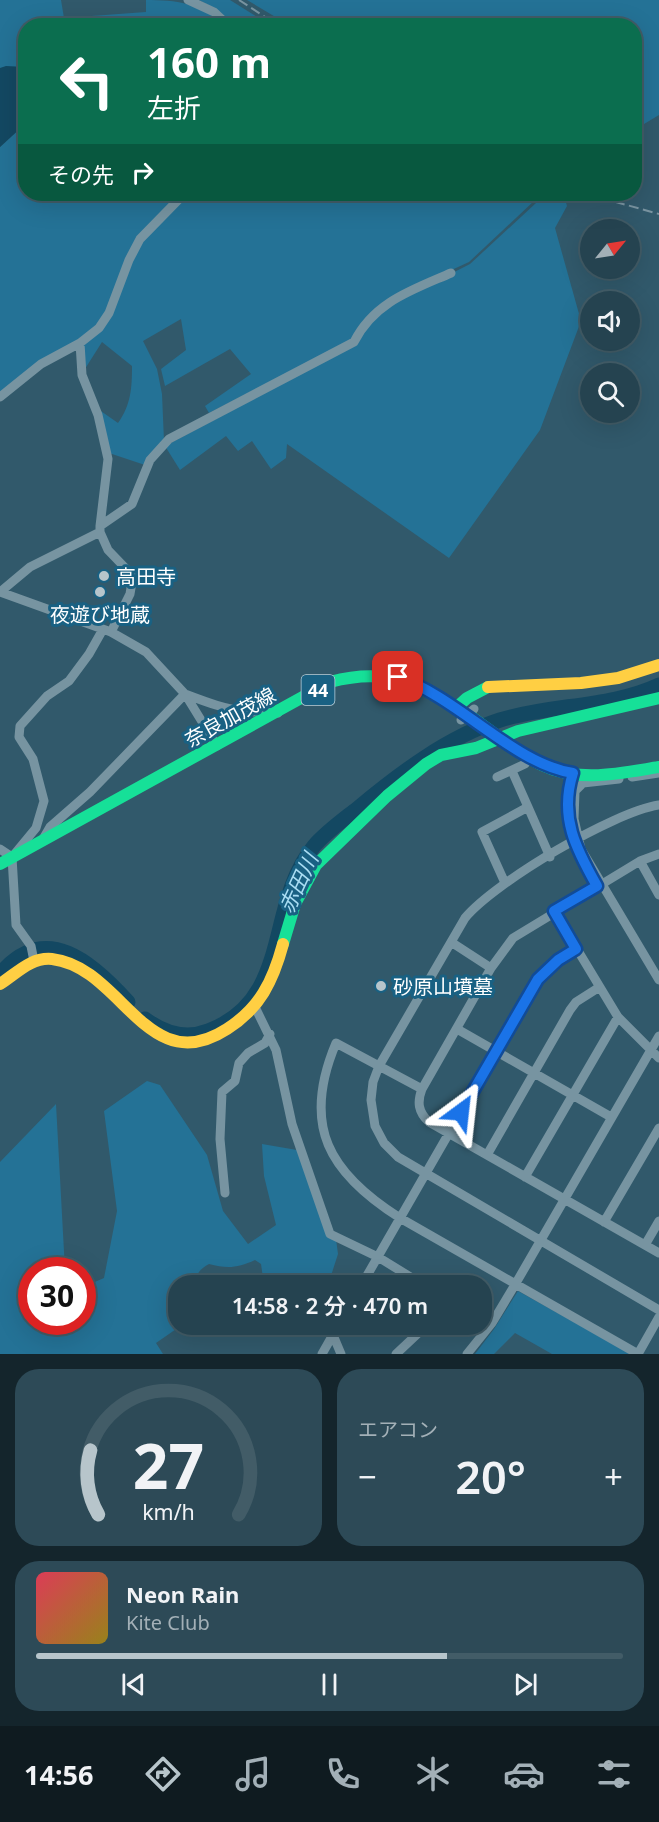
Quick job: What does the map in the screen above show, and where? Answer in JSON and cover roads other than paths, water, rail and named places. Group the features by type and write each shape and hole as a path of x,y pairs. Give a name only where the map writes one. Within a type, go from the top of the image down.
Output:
{"street":[{"path":"188,0 214,12 220,18"},
{"path":"0,397 41,364 80,343 99,328 106,318 129,260 140,239 177,201"},
{"path":"217,746 185,694 146,652 106,631 1,594 30,567 100,529 132,504 150,460 169,440 354,342 364,324 382,306 451,273"},
{"path":"34,961 31,948 16,925 12,857 36,828 44,801 33,759 19,737 20,726 47,696 69,681 130,594 133,576 108,550 100,529 108,459 98,415 82,375 80,343"},
{"path":"456,708 467,698 490,686 581,683 618,678 659,665"},
{"name":"奈良加茂線","path":"0,864 278,713 330,682 368,673 386,673 416,683 547,767 573,773 605,775 659,767"},
{"path":"185,694 215,706 253,712 263,708 278,713"},
{"path":"43,839 50,827 90,792 185,694"},
{"path":"0,984 34,961 54,960 87,970 106,985 144,1028 178,1043 195,1042 219,1035 256,1009 274,981 289,918 305,881 344,836 434,759 446,753 473,749 516,731 659,698"},
{"path":"497,777 525,764 530,757"},
{"path":"512,771 550,857"},
{"path":"573,773 569,812 576,841 659,988"},
{"path":"576,841 575,791 578,787 588,782 659,773"},
{"path":"659,805 615,819 505,883 476,906 451,942 379,1065 371,1100 375,1126 390,1150 424,1174 659,1310"},
{"path":"505,883 482,832 528,807"},
{"path":"0,849 12,857"},
{"path":"659,854 640,861 519,932 491,968 422,1089 418,1102 423,1115 449,1132 659,1253"},
{"path":"640,861 659,895"},
{"path":"599,885 659,980"},
{"path":"554,911 598,988 618,1017 659,1058"},
{"path":"451,942 491,968"},
{"path":"367,1275 538,979 553,964 576,949"},
{"path":"487,1155 570,1010 576,1002 598,988"},
{"path":"256,1009 276,1050 292,1124 330,1234 378,1257 407,1275"},
{"path":"525,1177 618,1017"},
{"path":"457,1029 611,1117"},
{"path":"225,1193 220,1139 222,1092 235,1081 239,1063 248,1053 265,1043 270,1034"},
{"path":"492,1323 659,1035"},
{"path":"422,1089 336,1043 322,1085 322,1119 331,1151 343,1171 368,1197 400,1218 638,1354 659,1317"},
{"path":"604,1222 659,1128"},
{"path":"645,1245 659,1221"},
{"path":"322,1354 333,1335"},
{"path":"333,1335 341,1354"},
{"path":"396,1354 416,1335"},
{"path":"467,1354 482,1335"}],"waterway":[{"name":"赤田川","path":"145,1019 175,1034 191,1035 208,1031 235,1017 254,997 266,974 289,895 299,870 314,846 329,831 425,757 462,736 500,720 539,711 621,698 659,685"},
{"name":"赤田川","path":"0,974 17,958 34,950 51,949 68,953 84,962 100,974 128,1002"}],"railway":[{"path":"239,0 267,18"},
{"path":"612,201 659,214"}],"place":[{"name":"高田寺","path":"104,576"},
{"name":"夜遊び地蔵","path":"100,592"},
{"name":"砂原山墳墓","path":"381,986"}]}
